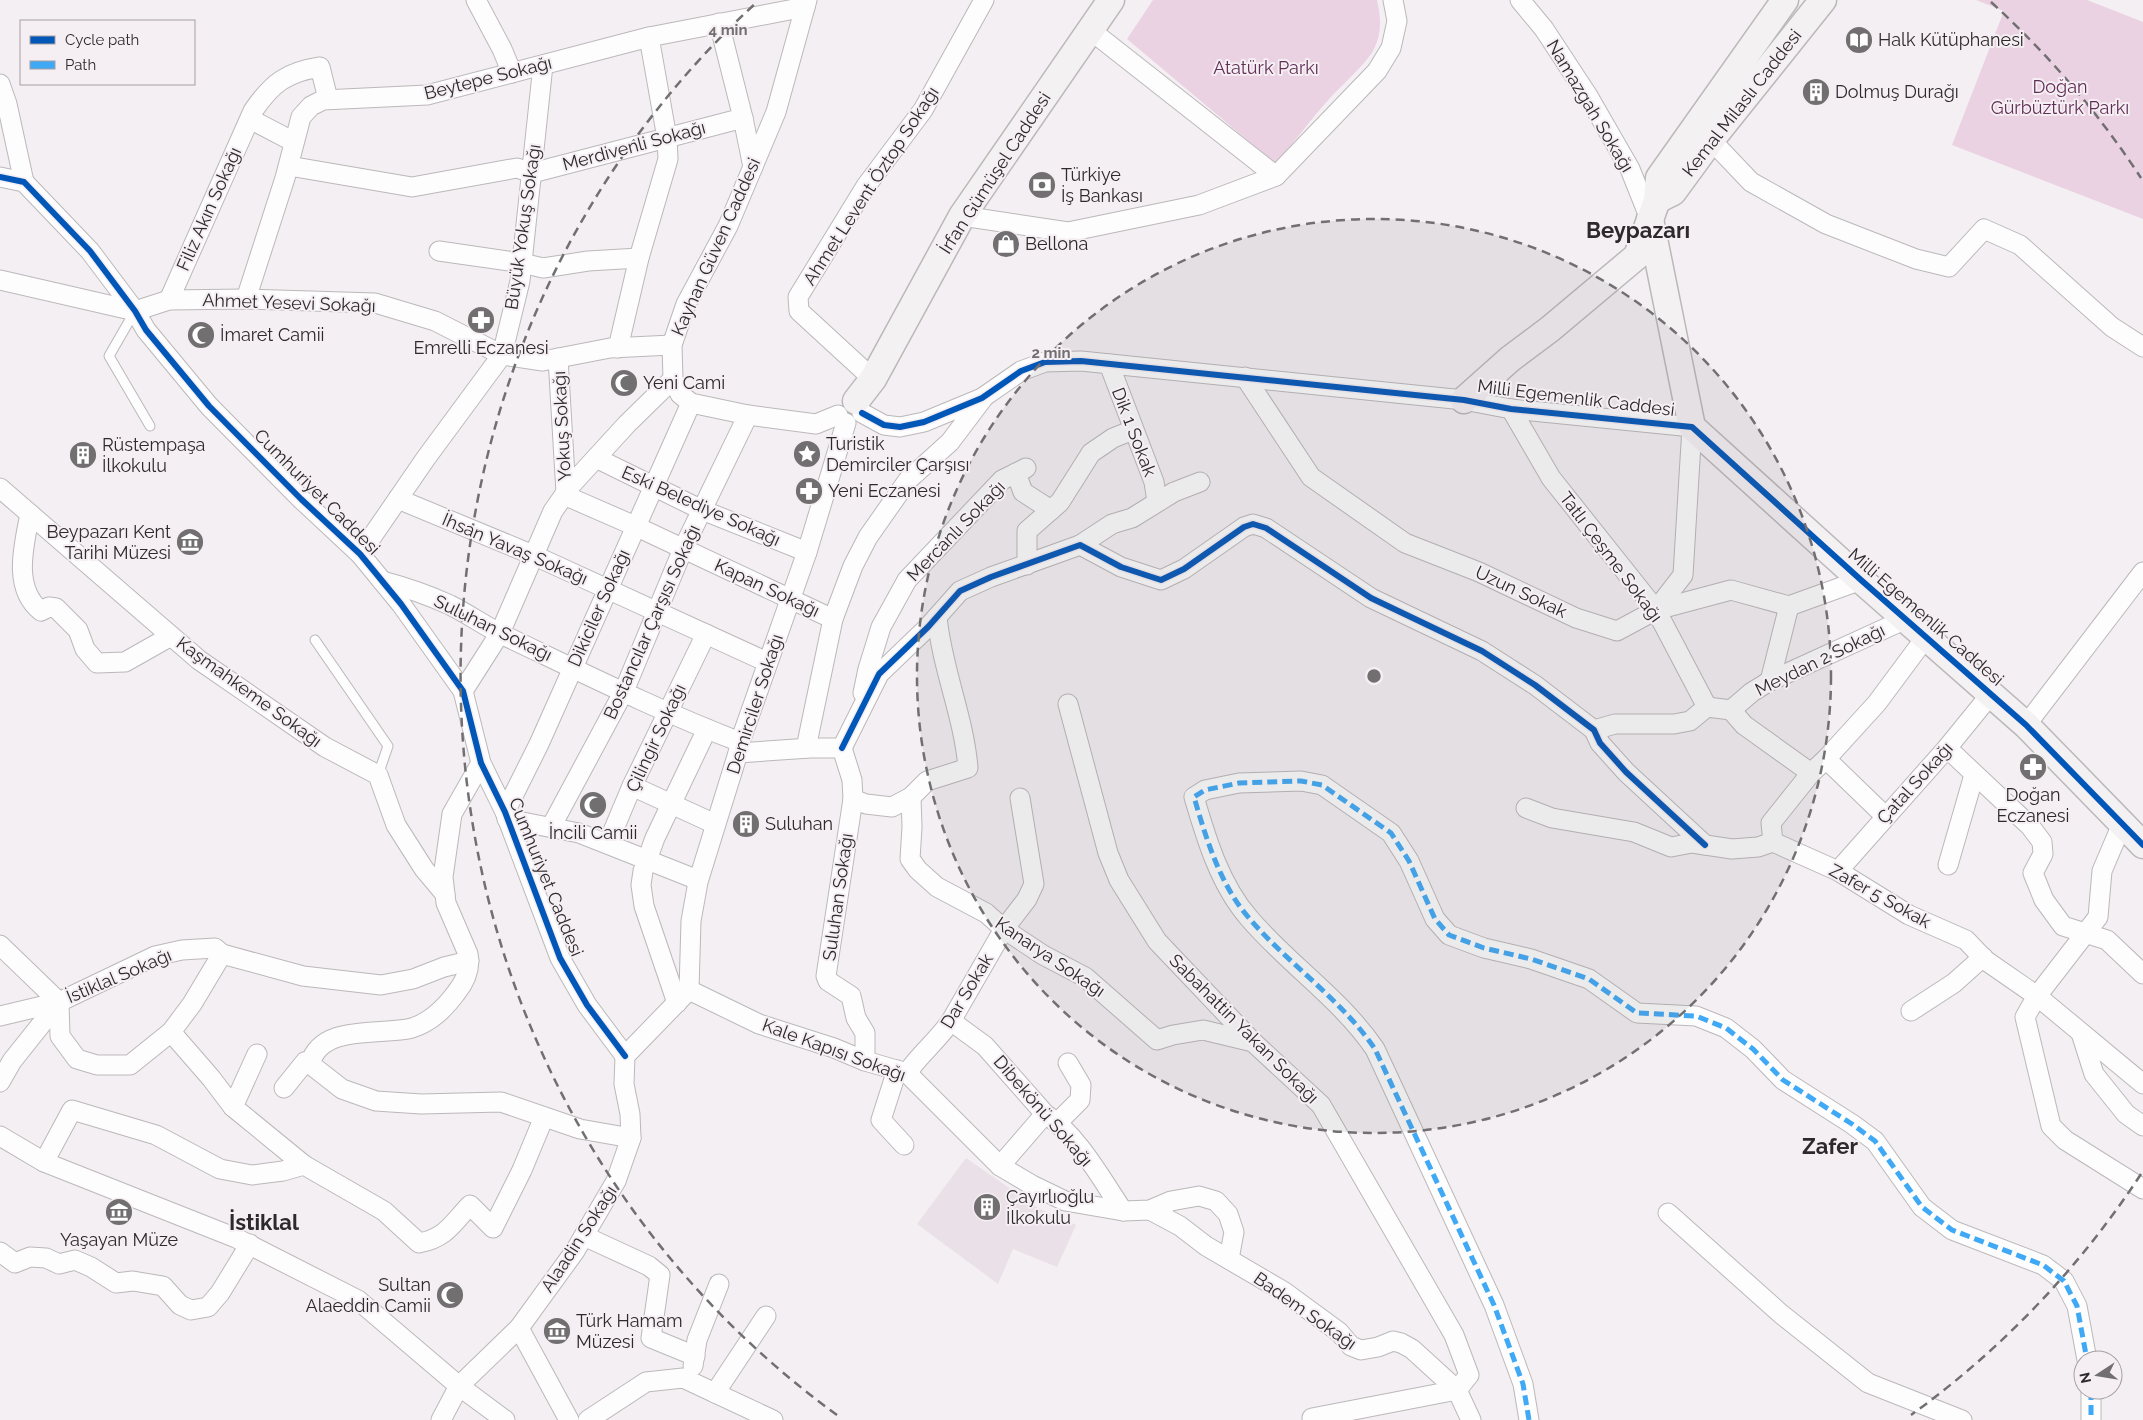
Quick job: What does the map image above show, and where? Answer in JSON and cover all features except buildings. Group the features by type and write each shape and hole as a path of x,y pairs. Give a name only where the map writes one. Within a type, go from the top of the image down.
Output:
{"street":[{"path":"476,0 502,49 512,73"},
{"name":"Ahmet Levent Öztop Sokağı","path":"873,379 799,311 798,297 866,186 923,110 984,0"},
{"name":"İrfan Gümüşel Caddesi","path":"850,413 873,379 962,216 1089,29 1111,0"},
{"path":"962,216 1068,232 1199,204 1276,176 1377,71 1391,48 1397,21 1393,0"},
{"name":"Namazgah Sokağı","path":"1520,0 1544,29 1588,96 1654,209"},
{"name":"Kemal Milaslı Caddesi","path":"1464,400 1510,359 1550,329 1637,256 1654,209 1659,178 1785,0"},
{"name":"Kemal Milaslı Caddesi","path":"1654,209 1673,192 1711,140 1823,0"},
{"name":"Beytepe Sokağı","path":"246,299 289,166 301,117 311,106 328,99 427,95 649,37 806,4"},
{"name":"Kayhan Güven Caddesi","path":"672,379 672,345 686,304 728,226 776,112 806,4"},
{"path":"720,23 753,167"},
{"path":"1089,29 1276,176"},
{"path":"618,348 639,258 668,160 667,138 649,37"},
{"name":"Büyük Yokuş Sokağı","path":"360,554 502,355 520,281 543,65"},
{"name":"Filiz Akın Sokağı","path":"169,300 250,118 265,94 276,82 298,70 320,66 328,99"},
{"path":"0,84 7,104 24,182 0,177"},
{"path":"250,118 294,142"},
{"name":"Merdivenli Sokağı","path":"289,166 412,187 517,168 532,173 743,118"},
{"path":"1711,140 1751,182 1826,224 1916,259 1949,266 1984,229 2020,245 2112,327 2143,348"},
{"name":"Cumhuriyet Caddesi","path":"24,182 90,251 135,311 146,330 209,406 360,554 463,691 481,763 506,816 560,958 587,1005 625,1056"},
{"path":"1654,209 1692,427 1683,575 1656,610"},
{"path":"439,251 522,263 543,268 588,261 639,258"},
{"path":"0,280 135,311"},
{"name":"Ahmet Yesevi Sokağı","path":"135,311 169,300 246,299 375,304 435,322 502,355 543,361 618,348 672,345"},
{"name":"Yokuş Sokağı","path":"558,358 565,494"},
{"name":"Milli Egemenlik Caddesi","path":"850,413 884,425 900,427 924,422 985,396 1021,371 1045,362 1081,361 1464,400 1511,409 1692,427 1860,580 2026,725 2143,845"},
{"name":"Dik 1 Sokak","path":"1109,364 1154,482 1157,502"},
{"name":"Uzun Sokak","path":"1245,377 1311,477 1405,543 1479,572 1576,618 1617,631 1656,610 1731,590 1789,606"},
{"path":"463,691 500,633 553,511 596,458 672,379 680,394 691,403 748,415 816,424 850,413"},
{"path":"806,748 833,619 853,566 868,537 908,480 950,442 985,396"},
{"name":"Dikiciler Sokağı","path":"506,816 691,403"},
{"name":"Tatlı Çeşme Sokağı","path":"1511,409 1550,478 1656,610 1707,707"},
{"name":"Demirciler Sokağı","path":"683,996 698,880 739,748 807,552 850,413"},
{"name":"Bostancılar Çarşısı Sokağı","path":"552,827 624,691 683,549 748,415"},
{"path":"1026,565 1027,531 1060,502 1091,453 1113,438 1133,430"},
{"name":"Eski Belediye Sokağı","path":"596,458 702,510 807,552"},
{"name":"Mercanlı Sokağı","path":"858,717 868,669 881,627 907,580 1002,480 1021,471 1023,492 1051,510"},
{"path":"739,748 842,748 879,674 937,618 960,591 1080,545 1112,524 1132,518 1174,492 1200,482"},
{"name":"Kaşmahkeme Sokağı","path":"0,488 199,660 325,747 378,775"},
{"name":"Kapan Sokağı","path":"565,494 833,619"},
{"name":"İhsan Yavaş Sokağı","path":"398,499 534,555 768,662"},
{"path":"30,514 23,549 23,583 28,596 40,611 49,607 56,608 78,630 84,649 97,663 125,662 171,636"},
{"path":"1080,545 1121,568 1161,580 1184,569 1244,527 1253,524 1266,528 1371,598 1482,651 1535,685 1594,730 1600,744 1626,772 1705,845"},
{"path":"2026,725 2143,572"},
{"path":"1770,681 1789,606 1860,580"},
{"name":"Suluhan Sokağı","path":"382,581 413,589 450,605 500,633 707,729 739,748"},
{"path":"853,799 866,804 892,807 912,797 927,781 968,768 967,745 939,641 937,618"},
{"name":"Meydan 2 Sokağı","path":"1731,710 1752,692 1770,681 1906,620"},
{"name":"Çilingir Sokağı","path":"608,843 632,786 706,634"},
{"path":"1526,808 1552,818 1634,832 1671,847 1692,844 1732,849 1758,847 1773,842 1771,823 1811,773 1877,703 1926,637"},
{"name":"Çatal Sokağı","path":"1838,871 1947,748 1990,694"},
{"name":"Sabahattin Yakan Sokağı","path":"1068,704 1108,853 1119,880 1157,941 1253,1042 1321,1105 1454,1335 1469,1375 1457,1390"},
{"path":"1594,730 1615,724 1674,724 1690,721 1707,707 1731,710 1744,725 1811,773"},
{"path":"625,1056 683,996 644,906 641,886 655,838 707,729"},
{"name":"Suluhan Sokağı","path":"842,748 852,780 853,799 826,976 828,982 851,996 856,1018 865,1033 865,1061"},
{"path":"1947,748 2042,842 2043,854 2033,873 2044,900 2063,926 2107,940 2143,974"},
{"path":"1826,759 1885,816"},
{"path":"310,1064 312,1056 328,1042 349,1033 412,1028 428,1020 444,1010 467,976 469,961 446,903 443,877 452,814 481,763"},
{"path":"378,775 396,825 424,869 445,894"},
{"path":"1948,865 1974,776"},
{"path":"1530,1420 1523,1384 1494,1305 1375,1049 1364,1032 1265,936 1232,895 1205,835 1194,797 1205,790 1239,783 1301,781 1322,785 1391,833 1409,861 1435,919 1449,935 1484,948 1531,959 1589,979 1637,1013 1696,1016 1726,1028 1754,1049 1783,1080 1875,1141 1922,1207 1952,1230 2043,1265 2064,1281 2077,1306 2085,1350"},
{"path":"632,786 715,824"},
{"name":"Kanarya Sokağı","path":"912,797 910,859 918,870 937,887 986,913 1004,929 1043,955 1085,977 1157,1040 1181,1033 1203,1030 1253,1042"},
{"name":"Dar Sokak","path":"904,1145 881,1120 902,1072 942,1034 1004,929 1026,899 1034,884 1020,798"},
{"path":"506,816 579,833 698,880"},
{"path":"2122,824 2102,872 2098,918 2037,996 2025,1017 2051,1126 2064,1140 2143,1189"},
{"name":"Zafer 5 Sokak","path":"1773,842 1838,871 1909,915 1966,940 1983,958 2037,996 2143,1084"},
{"path":"0,945 59,1002 60,1036 77,1059 96,1065 130,1065 170,1032 192,1004 222,954"},
{"name":"İstiklal Sokağı","path":"0,1016 59,1002 156,956 182,950 215,948 222,954 303,976 381,985 413,979 444,967 469,961"},
{"path":"1911,1010 1930,1000 1954,983 1983,958"},
{"name":"Kale Kapısı Sokağı","path":"683,996 759,1024 834,1048 865,1061 902,1072 1000,1166 1032,1185 1065,1201 1123,1210 1150,1210"},
{"path":"0,1082 12,1061 59,1002"},
{"name":"Dibekönü Sokağı","path":"951,1021 986,1046 1052,1118 1085,1156 1123,1210"},
{"path":"170,1032 233,1106 304,1165 384,1211 418,1243 432,1241 443,1235 470,1205 493,1228 522,1170 544,1117"},
{"path":"2081,1033 2094,1074 2126,1114 2143,1126"},
{"path":"233,1106 257,1054"},
{"name":"Alaadin Sokağı","path":"441,1420 459,1386 519,1328 575,1252 616,1181 631,1138 630,1114 624,1084 625,1056"},
{"path":"284,1088 305,1062 342,1089 376,1101 421,1104 501,1102 580,1129 631,1138"},
{"path":"1000,1166 1052,1118 1080,1100 1081,1085 1068,1063"},
{"path":"44,1162 72,1110 156,1135 220,1169 252,1175 284,1171 304,1165"},
{"path":"0,1136 44,1162 250,1244 358,1300 459,1386 505,1420"},
{"path":"1150,1210 1172,1201 1199,1196 1216,1201 1228,1214 1234,1232 1229,1259"},
{"name":"Badem Sokağı","path":"1150,1210 1180,1226 1206,1246 1283,1291 1339,1332 1351,1346 1361,1350 1378,1348 1393,1341 1402,1343 1412,1349 1457,1390"},
{"path":"1668,1213 1781,1314 1868,1383 1962,1420"},
{"path":"584,1236 649,1266 660,1276 651,1338 695,1356"},
{"path":"0,1252 15,1263 30,1257 46,1258 59,1264 75,1260 92,1267 116,1283 133,1281 163,1286 180,1306 192,1310 208,1307 220,1293 250,1244"},
{"path":"692,1382 697,1340 719,1284"},
{"path":"715,1393 766,1316"},
{"path":"519,1328 569,1420"},
{"path":"588,1420 646,1382 683,1378 773,1420"},
{"path":"1312,1418 1457,1390 1471,1420"},
{"path":"2091,1400 2091,1420"}],"lane":[{"path":"135,311 109,356 150,426"},
{"path":"316,640 388,746 378,775"}],"shaded area":[{"path":"966,1158 1038,1208 1076,1225 1057,1267 1013,1249 998,1284 917,1224"}],"green space":[{"name":"Atatürk Parkı","path":"1153,0 1377,0 1380,31 1374,49 1365,61 1323,106 1276,164 1127,39"},
{"name":"Doğan Gürbüztürk Parkı","path":"1976,0 2087,0 2143,22 2143,219 1952,145 2004,11"}],"marked path":[{"path":"1529,1420 1523,1384 1494,1305 1375,1049 1346,1014 1264,935 1239,905 1215,861 1194,797 1205,790 1239,783 1301,781 1322,785 1391,833 1409,861 1435,919 1449,935 1484,948 1531,959 1589,979 1637,1013 1696,1016 1726,1028 1753,1049 1783,1080 1875,1141 1922,1207 1952,1230 2043,1265 2064,1281 2077,1306 2085,1350"},
{"path":"2091,1400 2091,1420"}],"cycle path":[{"path":"0,177 24,182 90,251 135,311 146,330 209,406 301,499 360,554 401,604 463,691 481,763 505,812 560,958 587,1005 625,1056"},
{"path":"862,413 884,425 900,427 924,422 982,398 1021,371 1045,362 1081,361 1464,400 1511,409 1692,427 1861,580 2026,725 2143,845"},
{"path":"842,748 879,674 928,627 960,591 991,577 1080,545 1121,567 1161,580 1184,569 1244,527 1253,524 1266,528 1371,598 1482,651 1535,685 1594,730 1600,743 1626,772 1705,845"}],"place":[{"name":"Halk Kütüphanesi","path":"1859,40"},
{"name":"Dolmuş Durağı","path":"1816,92"},
{"name":"Türkiye İş Bankası","path":"1042,185"},
{"name":"Bellona","path":"1006,244"},
{"name":"Emrelli Eczanesi","path":"481,320"},
{"name":"İmaret Camii","path":"201,335"},
{"name":"Yeni Cami","path":"624,383"},
{"name":"Turistik Demirciler Çarşısı","path":"807,454"},
{"name":"Rüstempaşa İlkokulu","path":"83,455"},
{"name":"Yeni Eczanesi","path":"809,491"},
{"name":"Beypazarı Kent Tarihi Müzesi","path":"190,542"},
{"name":"Doğan Eczanesi","path":"2033,767"},
{"name":"İncili Camii","path":"593,805"},
{"name":"Suluhan","path":"746,824"},
{"name":"Çayırlıoğlu İlkokulu","path":"987,1207"},
{"name":"Yaşayan Müze","path":"119,1212"},
{"name":"Sultan Alaeddin Camii","path":"450,1295"},
{"name":"Türk Hamam Müzesi","path":"557,1331"}],"district":[{"name":"Beypazarı","path":"1638,230"},
{"name":"Zafer","path":"1830,1146"},
{"name":"İstiklal","path":"264,1222"}]}
